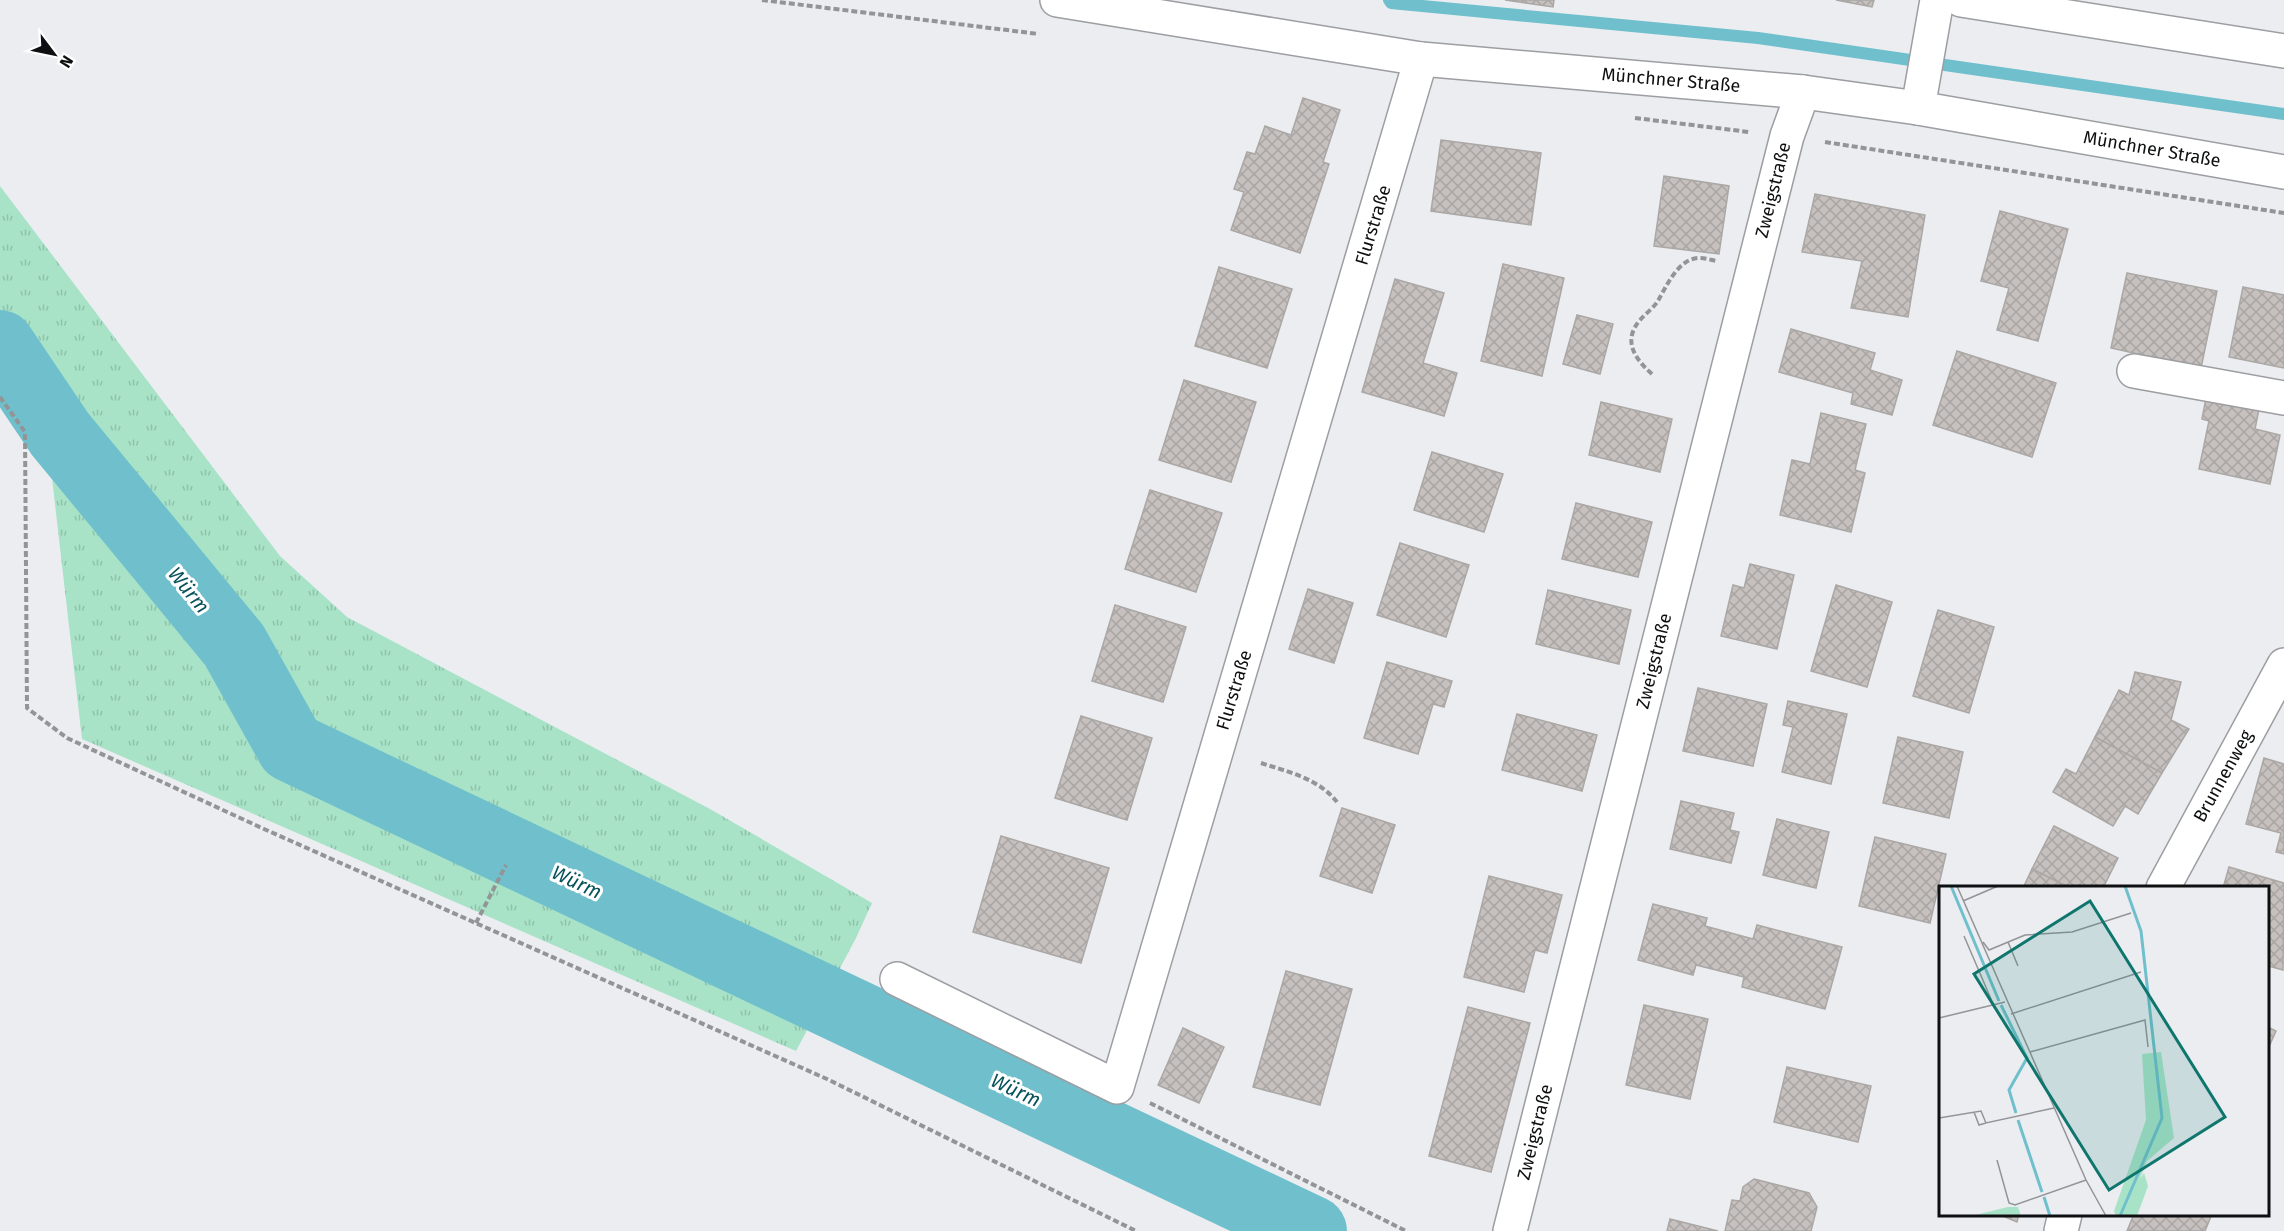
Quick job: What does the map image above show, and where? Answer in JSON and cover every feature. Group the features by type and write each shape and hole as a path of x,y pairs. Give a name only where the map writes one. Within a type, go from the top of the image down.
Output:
{"street":[{"name":"Münchner Straße","path":"1057,0 1421,58 1803,92 1918,108 2284,172"},
{"path":"1918,108 1937,0"},
{"path":"1961,0 2284,51"},
{"name":"Flurstraße","path":"1117,1087 1421,58"},
{"name":"Zweigstraße","path":"1510,1231 1787,136 1803,92"},
{"path":"2134,371 2284,398"},
{"name":"Brunnenweg","path":"2164,886 2284,665"},
{"path":"897,979 1117,1087"},
{"path":"2061,1231 2065,1216"}],"path":[{"path":"1652,374 1633,354 1630,341 1634,328 1659,300 1668,281 1675,273 1685,263 1696,258 1754,267"},
{"path":"0,397 25,432 27,708 67,738 827,1079 1136,1231"},
{"path":"1261,764 1308,778 1337,802"},
{"path":"477,923 506,865"},
{"path":"1117,1087 1407,1231"}],"green space":[{"path":"0,186 280,556 347,617 710,809 872,903 796,1051 82,739 52,478 34,430 0,383"}],"building":[{"path":"1505,0 1554,0 1553,7"},
{"path":"1836,0 1874,0 1872,7"},
{"path":"1303,98 1340,110 1323,162 1329,164 1300,253 1231,230 1244,192 1234,189 1247,152 1255,154 1265,126 1291,135"},
{"path":"1441,140 1541,153 1531,225 1431,211"},
{"path":"1664,176 1729,186 1719,254 1654,246"},
{"path":"1815,194 1925,215 1908,317 1851,308 1862,261 1802,252"},
{"path":"2000,211 2068,229 2038,341 1997,330 2009,288 1981,281"},
{"path":"1503,264 1564,278 1542,376 1481,361"},
{"path":"1219,267 1292,289 1267,368 1195,346"},
{"path":"2127,273 2217,291 2201,368 2111,348"},
{"path":"1395,279 1444,293 1423,363 1457,373 1444,416 1362,392"},
{"path":"2243,287 2284,295 2284,368 2229,357"},
{"path":"1577,315 1613,324 1600,374 1563,364"},
{"path":"1791,329 1875,353 1870,370 1902,380 1892,415 1851,404 1853,393 1779,372"},
{"path":"1957,351 2056,383 2032,457 1933,425"},
{"path":"1184,380 1256,402 1231,482 1159,460"},
{"path":"2206,398 2259,409 2255,429 2280,435 2270,484 2199,469 2209,421 2202,419"},
{"path":"1601,402 1672,419 1660,472 1589,455"},
{"path":"1821,413 1866,424 1855,470 1865,473 1851,532 1780,515 1792,460 1810,464"},
{"path":"1432,452 1503,474 1484,532 1414,510"},
{"path":"1150,490 1222,513 1196,592 1125,569"},
{"path":"1576,503 1652,522 1638,577 1562,559"},
{"path":"1400,543 1469,565 1446,637 1377,615"},
{"path":"1750,564 1794,575 1777,649 1721,636 1733,585 1744,588"},
{"path":"1836,585 1892,602 1867,687 1811,671"},
{"path":"1308,589 1353,603 1334,663 1289,649"},
{"path":"1548,590 1631,610 1619,664 1536,644"},
{"path":"1115,605 1186,627 1163,702 1092,681"},
{"path":"1938,610 1994,627 1969,713 1913,696"},
{"path":"1387,662 1452,681 1444,707 1433,704 1418,754 1364,738"},
{"path":"2135,672 2181,682 2171,720 2189,729 2162,773 2095,737 2119,690 2129,695"},
{"path":"1698,688 1767,704 1753,766 1683,751"},
{"path":"1788,701 1847,714 1831,784 1782,772 1793,727 1783,725"},
{"path":"1517,714 1597,735 1582,791 1502,770"},
{"path":"1081,716 1152,738 1127,820 1055,798"},
{"path":"1898,737 1963,752 1949,818 1883,803"},
{"path":"2095,737 2162,773 2138,814 2125,806 2113,826 2053,792 2066,769 2076,774"},
{"path":"2264,758 2284,764 2284,854 2276,852 2281,833 2246,824"},
{"path":"1681,801 1734,813 1730,830 1739,832 1731,863 1670,849"},
{"path":"1342,808 1395,825 1372,893 1320,876"},
{"path":"1777,819 1829,832 1816,888 1763,875"},
{"path":"2054,826 2118,858 2104,886 2066,886 2032,869"},
{"path":"1001,836 1109,868 1081,963 973,932"},
{"path":"1875,837 1946,854 1930,923 1859,906"},
{"path":"2229,867 2284,883 2283,970 2269,966 2269,886 2224,886"},
{"path":"2032,869 2066,886 2024,886"},
{"path":"1489,876 1562,895 1547,953 1535,950 1524,992 1464,977"},
{"path":"1653,904 1707,918 1705,926 1753,939 1757,925 1842,947 1825,1009 1742,987 1744,977 1696,965 1693,975 1638,960"},
{"path":"1286,971 1352,989 1320,1105 1253,1087"},
{"path":"1644,1005 1708,1019 1690,1099 1626,1085"},
{"path":"1468,1007 1530,1023 1491,1172 1429,1156"},
{"path":"1183,1028 1224,1047 1199,1103 1158,1085"},
{"path":"2269,1028 2276,1031 2269,1047"},
{"path":"1787,1067 1871,1086 1858,1142 1774,1122"},
{"path":"1754,1179 1809,1193 1817,1207 1811,1231 1725,1231 1732,1200 1740,1201 1743,1187"},
{"path":"2003,1216 2018,1216 2017,1222"},
{"path":"2133,1216 2211,1216 2205,1231 2127,1231"},
{"path":"1670,1219 1718,1231 1667,1231"}],"waterway":[{"path":"1389,0 1391,3 1758,38 2284,114"},
{"name":"Würm","path":"0,345 60,434 234,645 291,747 1312,1231"}]}
